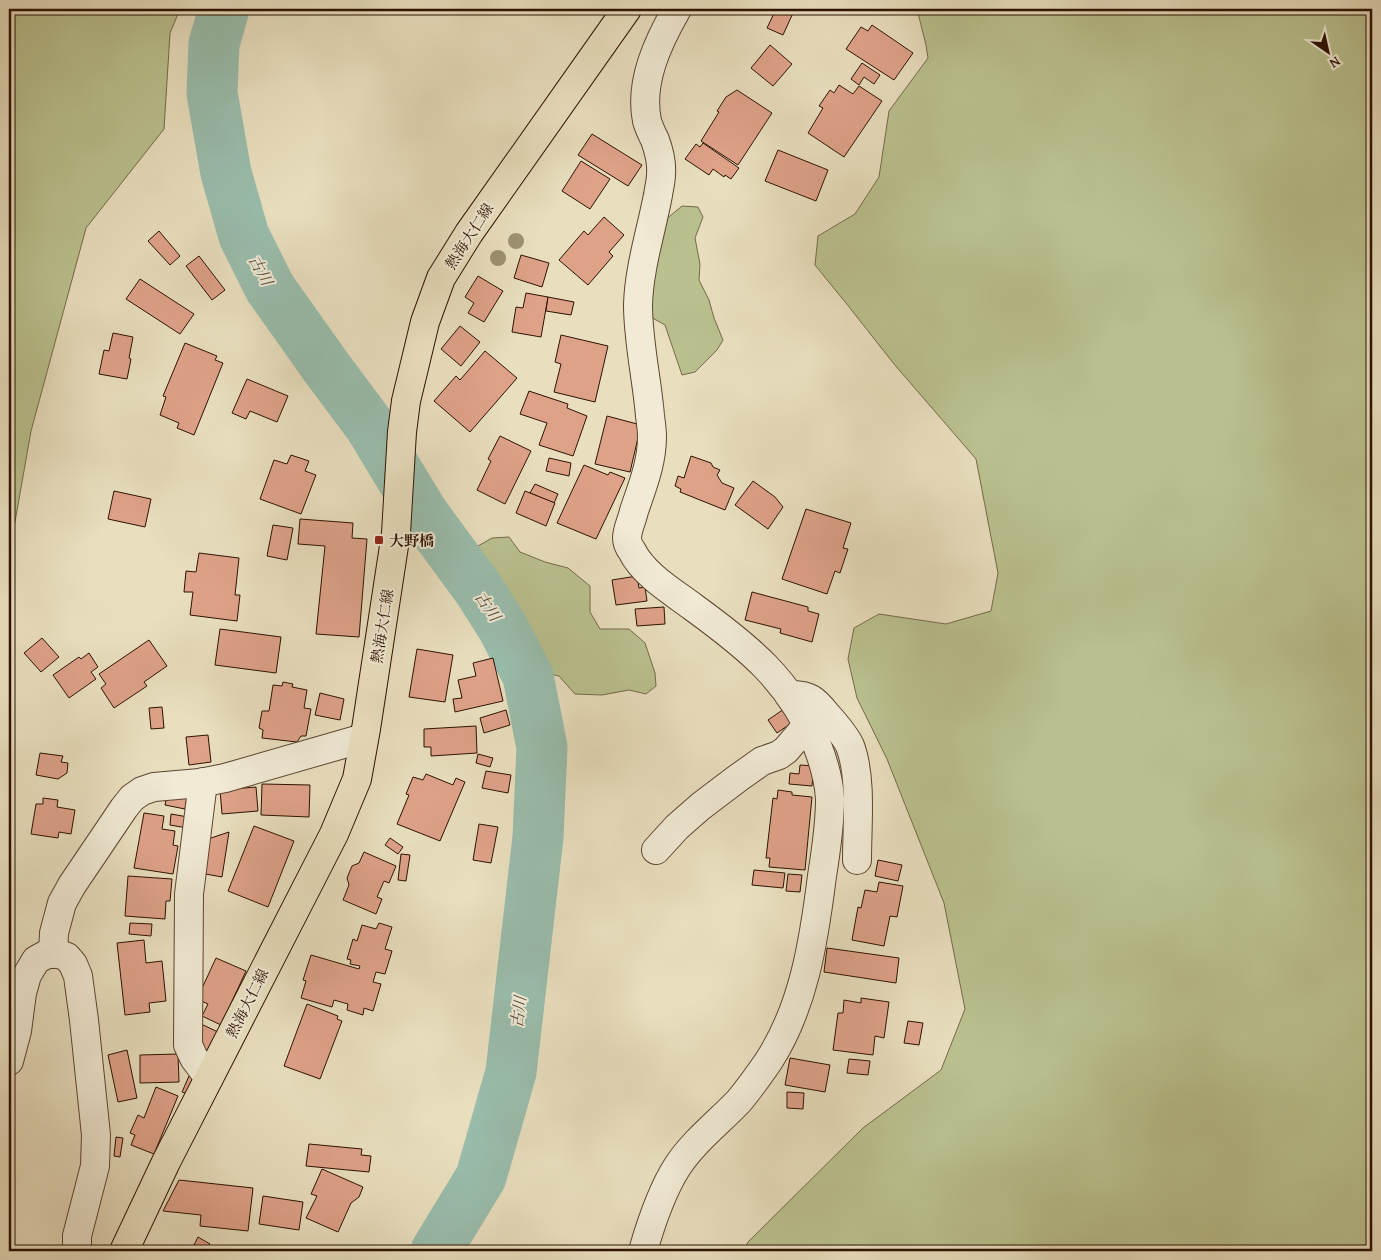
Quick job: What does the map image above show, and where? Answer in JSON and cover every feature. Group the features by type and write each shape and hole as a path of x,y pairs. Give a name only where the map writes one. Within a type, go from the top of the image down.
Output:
{"main road":[{"name":"熱海大仁線","path":"124,1251 166,1162 334,834 356,779 396,533 402,432 406,401 426,322 442,278 469,233 627,9"}],"street":[{"path":"643,1251 665,1188 677,1166 740,1099 769,1060 791,1020 807,966 815,928 826,853 830,800 828,778 808,724 776,677 734,637 644,568 634,556 627,541 650,462 652,436 649,397 640,339 638,303 644,262 662,173 656,143 649,127 645,110 646,84 658,46 676,9"},
{"path":"790,695 800,694 810,697 836,725 849,744 855,764 857,860"},
{"path":"656,850 677,827 723,789 762,761 779,755 786,750 808,724"},
{"path":"53,954 54,933 62,903 72,885 128,803 142,791 154,787 224,778 364,738"},
{"path":"202,782 188,894 188,1044 194,1058 209,1078"},
{"path":"9,1061 17,1031 22,993 27,975 36,960 47,954 67,957 73,964 78,976 96,1135 95,1166 77,1236 77,1251"}],"green space":[{"path":"9,9 180,9 170,33 164,129 86,228 31,431 9,556"},
{"path":"917,9 1372,9 1372,1251 744,1251 748,1242 863,1128 941,1070 965,1009 944,903 887,759 857,698 848,659 854,628 879,614 946,624 991,611 998,573 976,459 894,364 815,265 818,236 855,214 879,177 889,111 928,58"},
{"path":"682,206 698,207 703,217 695,238 700,264 699,280 709,300 723,340 717,350 695,372 682,375 665,325 649,316 646,291 658,258 659,235 664,221"},
{"path":"509,537 520,552 545,562 568,568 590,586 590,612 600,629 629,629 645,643 655,673 656,686 646,694 629,690 602,695 575,694 559,676 541,672 503,609 487,590 482,571 473,559 478,546 492,538"}],"building":[{"path":"776,9 784,9 793,13 783,35 767,28"},
{"path":"872,25 913,53 894,80 846,49 861,27 868,31"},
{"path":"770,45 792,64 773,86 751,68"},
{"path":"862,63 880,75 874,84 864,77 859,85 851,79"},
{"path":"839,85 853,94 859,86 882,101 844,157 808,133 823,108 819,106 830,90 834,93"},
{"path":"737,90 772,113 738,165 701,141 726,97"},
{"path":"592,134 642,165 628,186 578,155"},
{"path":"703,143 739,168 731,179 725,175 724,177 713,169 709,175 685,159 696,144 700,147"},
{"path":"778,150 828,170 816,201 765,181"},
{"path":"581,161 610,179 590,209 562,191"},
{"path":"604,217 624,235 609,252 613,256 588,285 559,260 584,231 588,235"},
{"path":"159,231 180,256 170,265 148,241"},
{"path":"521,255 549,263 542,287 514,278"},
{"path":"199,256 225,290 212,300 186,266"},
{"path":"478,276 503,291 484,322 468,313 474,303 465,297"},
{"path":"140,279 194,314 180,334 126,299"},
{"path":"526,293 548,297 541,337 512,332 516,307 523,308"},
{"path":"548,297 574,302 571,315 546,311"},
{"path":"460,326 480,342 461,366 441,349"},
{"path":"113,333 133,337 127,379 99,374 104,350 109,351"},
{"path":"561,335 608,346 595,402 554,392 561,364 555,362"},
{"path":"185,343 217,356 215,360 223,363 194,435 177,428 179,423 160,415 166,397 163,396"},
{"path":"485,351 517,378 470,432 434,401 456,376 460,380"},
{"path":"247,379 288,396 277,422 250,411 246,419 232,413"},
{"path":"529,391 568,404 567,408 587,416 573,456 539,445 547,423 520,414"},
{"path":"607,416 641,425 630,472 595,464"},
{"path":"500,436 531,451 505,504 477,490 491,461 488,459"},
{"path":"291,455 309,461 305,471 316,475 301,514 260,499 274,460 287,464"},
{"path":"691,456 711,463 713,467 720,470 717,475 722,483 734,488 725,510 680,492 681,489 675,486 678,476 684,478"},
{"path":"549,458 571,463 569,476 546,471"},
{"path":"584,465 608,475 610,472 625,478 596,539 557,523"},
{"path":"753,481 775,497 783,507 768,529 735,505"},
{"path":"535,484 558,494 554,503 530,493"},
{"path":"114,491 151,499 145,527 108,519"},
{"path":"525,491 555,503 546,526 516,513"},
{"path":"806,509 851,523 843,548 848,549 840,573 835,571 827,594 782,579"},
{"path":"300,519 353,523 352,538 367,539 359,637 316,634 325,546 298,544"},
{"path":"273,525 293,528 287,560 267,556"},
{"path":"199,553 239,558 235,595 240,595 237,621 190,615 193,592 184,592 186,571 196,572"},
{"path":"637,576 639,588 645,587 647,601 616,605 612,580"},
{"path":"752,592 808,607 808,611 819,614 812,642 780,633 781,629 745,620"},
{"path":"664,607 665,624 637,626 635,609"},
{"path":"220,629 281,637 276,673 215,665"},
{"path":"42,638 59,657 41,672 24,653"},
{"path":"149,640 167,666 144,682 147,686 114,708 101,688 106,684 99,674"},
{"path":"417,649 453,655 445,702 409,697"},
{"path":"89,653 98,667 91,672 96,679 69,698 53,675 79,657 81,659"},
{"path":"493,658 503,701 455,712 453,699 462,698 458,680 476,676 473,663"},
{"path":"283,682 293,684 292,687 307,690 304,708 311,709 306,736 301,736 297,742 262,738 263,730 259,728 262,711 269,711 273,685 282,686"},
{"path":"320,693 344,699 340,720 315,715"},
{"path":"162,707 164,728 151,729 149,708"},
{"path":"784,709 793,722 777,733 768,720"},
{"path":"506,710 510,725 484,733 480,718"},
{"path":"476,726 477,753 431,756 431,747 424,747 424,729"},
{"path":"208,735 211,762 189,765 186,737"},
{"path":"40,753 63,756 61,762 68,763 67,773 58,779 36,775"},
{"path":"478,754 493,758 490,767 476,763"},
{"path":"800,765 814,766 812,786 789,784 790,773 799,774"},
{"path":"486,771 511,775 508,793 482,788"},
{"path":"426,774 453,785 456,778 465,782 440,841 397,824 409,795 406,794 413,777 423,780"},
{"path":"262,784 310,785 309,817 261,815"},
{"path":"256,787 258,811 222,814 220,790"},
{"path":"778,790 792,792 792,795 812,797 805,870 769,867 770,858 766,858 773,798 777,799"},
{"path":"167,794 187,797 185,809 165,805"},
{"path":"43,798 58,800 57,807 75,810 71,834 59,832 58,838 31,834 36,804 43,804"},
{"path":"144,813 164,816 162,829 175,831 173,845 178,846 173,874 134,868"},
{"path":"171,814 188,817 187,828 170,825"},
{"path":"479,824 498,827 491,863 473,860"},
{"path":"254,826 294,841 268,907 228,891"},
{"path":"229,832 222,877 200,873 205,840"},
{"path":"390,838 403,847 398,854 385,845"},
{"path":"364,852 396,866 389,883 384,881 377,897 382,899 376,914 343,900 349,885 347,878 352,866 359,863"},
{"path":"401,854 410,855 406,881 398,880"},
{"path":"878,860 902,865 898,881 875,876"},
{"path":"754,870 785,873 783,888 752,885"},
{"path":"788,874 802,875 800,892 786,891"},
{"path":"128,876 172,879 170,901 166,901 165,919 125,916"},
{"path":"879,882 903,886 897,917 890,916 884,946 852,940 858,907 861,908 865,890 877,892"},
{"path":"130,923 152,924 151,936 129,934"},
{"path":"379,923 392,927 385,949 392,951 385,974 376,972 373,982 381,984 373,1011 364,1008 363,1015 347,1010 348,1004 334,1000 332,1007 301,998 306,981 303,980 311,955 359,969 360,966 350,964 351,960 347,959 353,939 357,941 362,925 376,929"},
{"path":"144,940 146,963 162,961 166,1001 149,1003 150,1012 125,1015 117,943"},
{"path":"827,948 899,958 896,983 824,972"},
{"path":"216,958 246,971 221,1025 202,1016 208,1004 197,999"},
{"path":"861,998 889,1002 884,1038 875,1036 873,1055 833,1050 838,1013 843,1013 844,1000 861,1003"},
{"path":"307,1004 338,1016 337,1019 342,1021 320,1079 284,1066"},
{"path":"908,1021 923,1023 919,1045 904,1043"},
{"path":"201,1024 218,1032 208,1053 198,1048"},
{"path":"127,1050 137,1098 118,1102 108,1055"},
{"path":"178,1054 179,1082 140,1083 140,1055"},
{"path":"790,1058 830,1065 825,1092 785,1085"},
{"path":"849,1059 870,1061 868,1075 847,1073"},
{"path":"189,1076 197,1080 190,1095 182,1092"},
{"path":"156,1087 178,1096 154,1154 131,1145 135,1135 130,1133 138,1115 144,1118"},
{"path":"787,1092 804,1093 803,1109 787,1108"},
{"path":"116,1137 123,1138 120,1157 114,1156"},
{"path":"309,1144 362,1149 361,1155 371,1156 369,1172 306,1166"},
{"path":"322,1169 363,1187 359,1197 351,1203 338,1232 306,1218 317,1196 311,1194"},
{"path":"179,1180 253,1188 248,1231 200,1226 201,1215 163,1211"},
{"path":"263,1196 303,1202 299,1230 259,1224"},
{"path":"198,1237 210,1244 207,1248 212,1251 191,1251"}],"waterway":[{"name":"古川","path":"224,9 214,44 212,93 226,173 244,236 270,288 370,426 422,512 479,590 503,628 528,676 542,747 538,837 511,1072 481,1177 436,1251"}],"place":[{"name":"大野橋","path":"379,540"}]}
